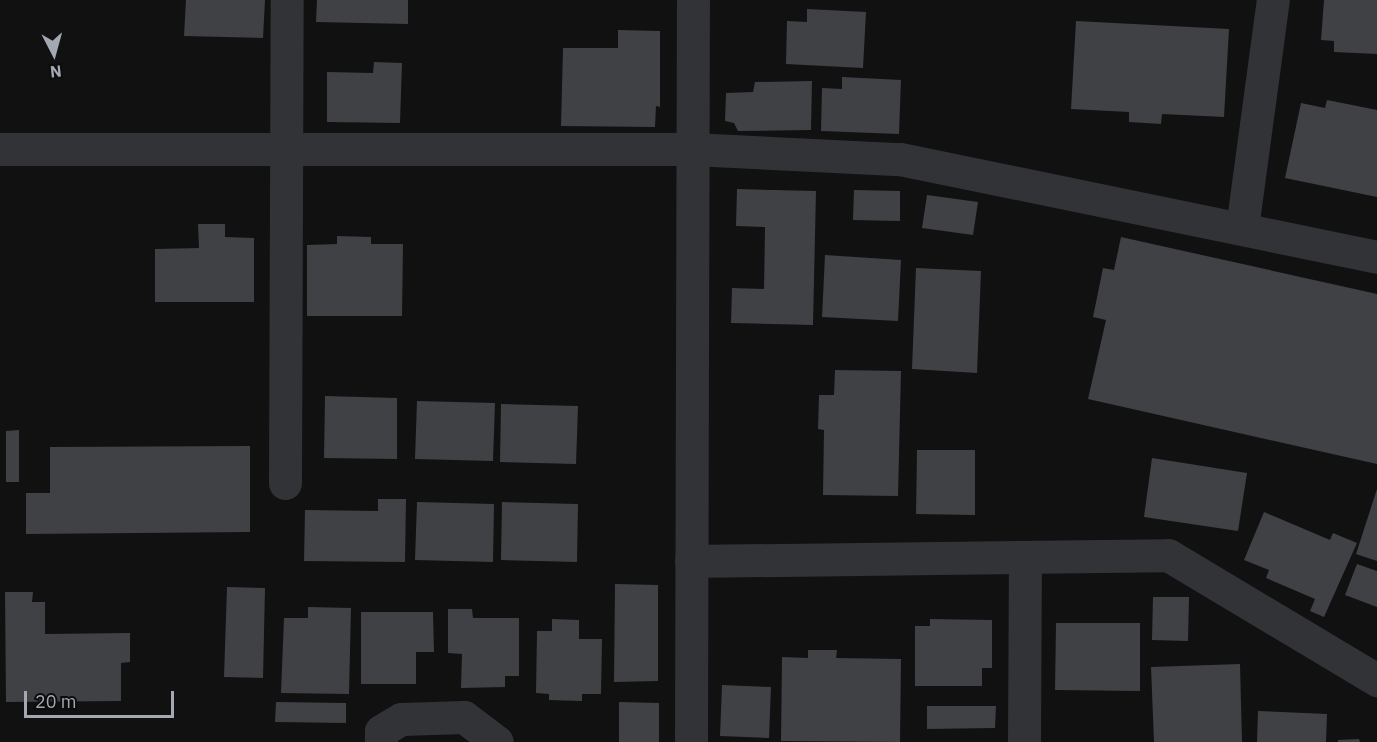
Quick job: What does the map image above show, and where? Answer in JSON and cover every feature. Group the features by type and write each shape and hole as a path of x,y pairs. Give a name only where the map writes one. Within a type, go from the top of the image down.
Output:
{"street":[{"path":"285,483 287,0"},
{"path":"691,742 693,0"},
{"path":"1242,228 1273,0"},
{"path":"0,149 692,149 900,159 1377,257"},
{"path":"691,561 1168,555 1377,680"},
{"path":"1024,742 1025,557"},
{"path":"381,742 381,730 401,719 464,717 497,742"}],"building":[{"path":"186,0 265,0 263,38 184,36"},
{"path":"317,0 408,0 408,24 316,22"},
{"path":"1324,0 1377,0 1377,54 1334,52 1334,41 1321,40"},
{"path":"807,9 866,12 863,68 786,64 787,21 807,22"},
{"path":"1076,21 1229,29 1224,117 1162,114 1161,124 1129,122 1129,112 1071,109"},
{"path":"618,30 660,31 660,107 656,106 655,127 561,126 563,48 618,48"},
{"path":"374,62 402,63 400,123 327,122 327,72 373,73"},
{"path":"842,77 901,80 899,134 821,131 822,88 842,89"},
{"path":"812,81 811,130 738,131 734,123 725,121 726,93 753,92 755,82"},
{"path":"1327,100 1377,110 1377,197 1285,178 1301,103 1325,108"},
{"path":"737,189 816,191 813,325 731,323 732,288 764,289 765,227 736,226"},
{"path":"854,190 900,191 900,221 853,220"},
{"path":"927,195 978,202 973,235 922,228"},
{"path":"198,224 225,224 225,237 254,238 254,302 155,302 155,249 199,248"},
{"path":"337,236 371,237 371,244 403,244 402,316 307,316 307,245 337,244"},
{"path":"1121,237 1377,294 1377,464 1088,399 1106,320 1093,317 1103,268 1114,270"},
{"path":"825,255 901,260 898,321 822,317"},
{"path":"916,268 981,271 977,373 912,369"},
{"path":"835,370 901,371 898,496 823,495 824,430 818,429 819,395 834,395"},
{"path":"325,396 397,398 397,459 324,458"},
{"path":"417,401 495,403 493,461 415,459"},
{"path":"501,404 578,406 576,464 500,462"},
{"path":"19,430 19,482 6,482 6,431"},
{"path":"250,446 250,532 26,534 26,493 50,493 50,447"},
{"path":"917,450 975,450 975,515 916,514"},
{"path":"1152,458 1247,473 1238,531 1144,517"},
{"path":"1377,489 1377,561 1356,554"},
{"path":"378,499 406,499 405,562 304,561 305,510 378,511"},
{"path":"417,502 494,504 493,562 415,560"},
{"path":"502,502 578,504 577,562 501,560"},
{"path":"1264,512 1330,540 1333,533 1357,543 1324,617 1310,611 1315,599 1266,578 1269,570 1244,560"},
{"path":"1357,564 1377,571 1377,607 1345,595"},
{"path":"615,584 658,585 658,681 614,682"},
{"path":"227,587 265,588 263,678 224,677"},
{"path":"5,592 33,592 32,602 45,602 45,634 130,633 130,662 121,663 121,701 6,702"},
{"path":"1153,597 1189,597 1188,641 1152,640"},
{"path":"308,607 351,608 349,694 281,693 284,618 308,618"},
{"path":"448,609 472,609 473,618 519,618 519,676 505,676 505,687 461,688 462,654 448,653"},
{"path":"361,612 433,612 434,652 416,652 416,684 361,684"},
{"path":"552,619 579,620 579,639 602,639 601,694 582,694 582,701 549,700 549,694 536,693 537,631 552,631"},
{"path":"930,619 992,620 992,668 982,668 982,686 915,686 915,626 930,626"},
{"path":"1056,623 1140,623 1140,691 1055,690"},
{"path":"808,650 837,650 836,658 901,659 900,742 781,741 782,657 808,658"},
{"path":"1240,664 1242,742 1154,742 1151,667"},
{"path":"722,685 771,687 769,738 720,736"},
{"path":"276,702 346,703 346,723 275,722"},
{"path":"619,702 659,703 659,742 619,742"},
{"path":"927,706 996,706 995,728 927,729"},
{"path":"1258,711 1327,714 1326,742 1257,742"},
{"path":"1359,739 1360,742 1338,742 1338,740"}]}
